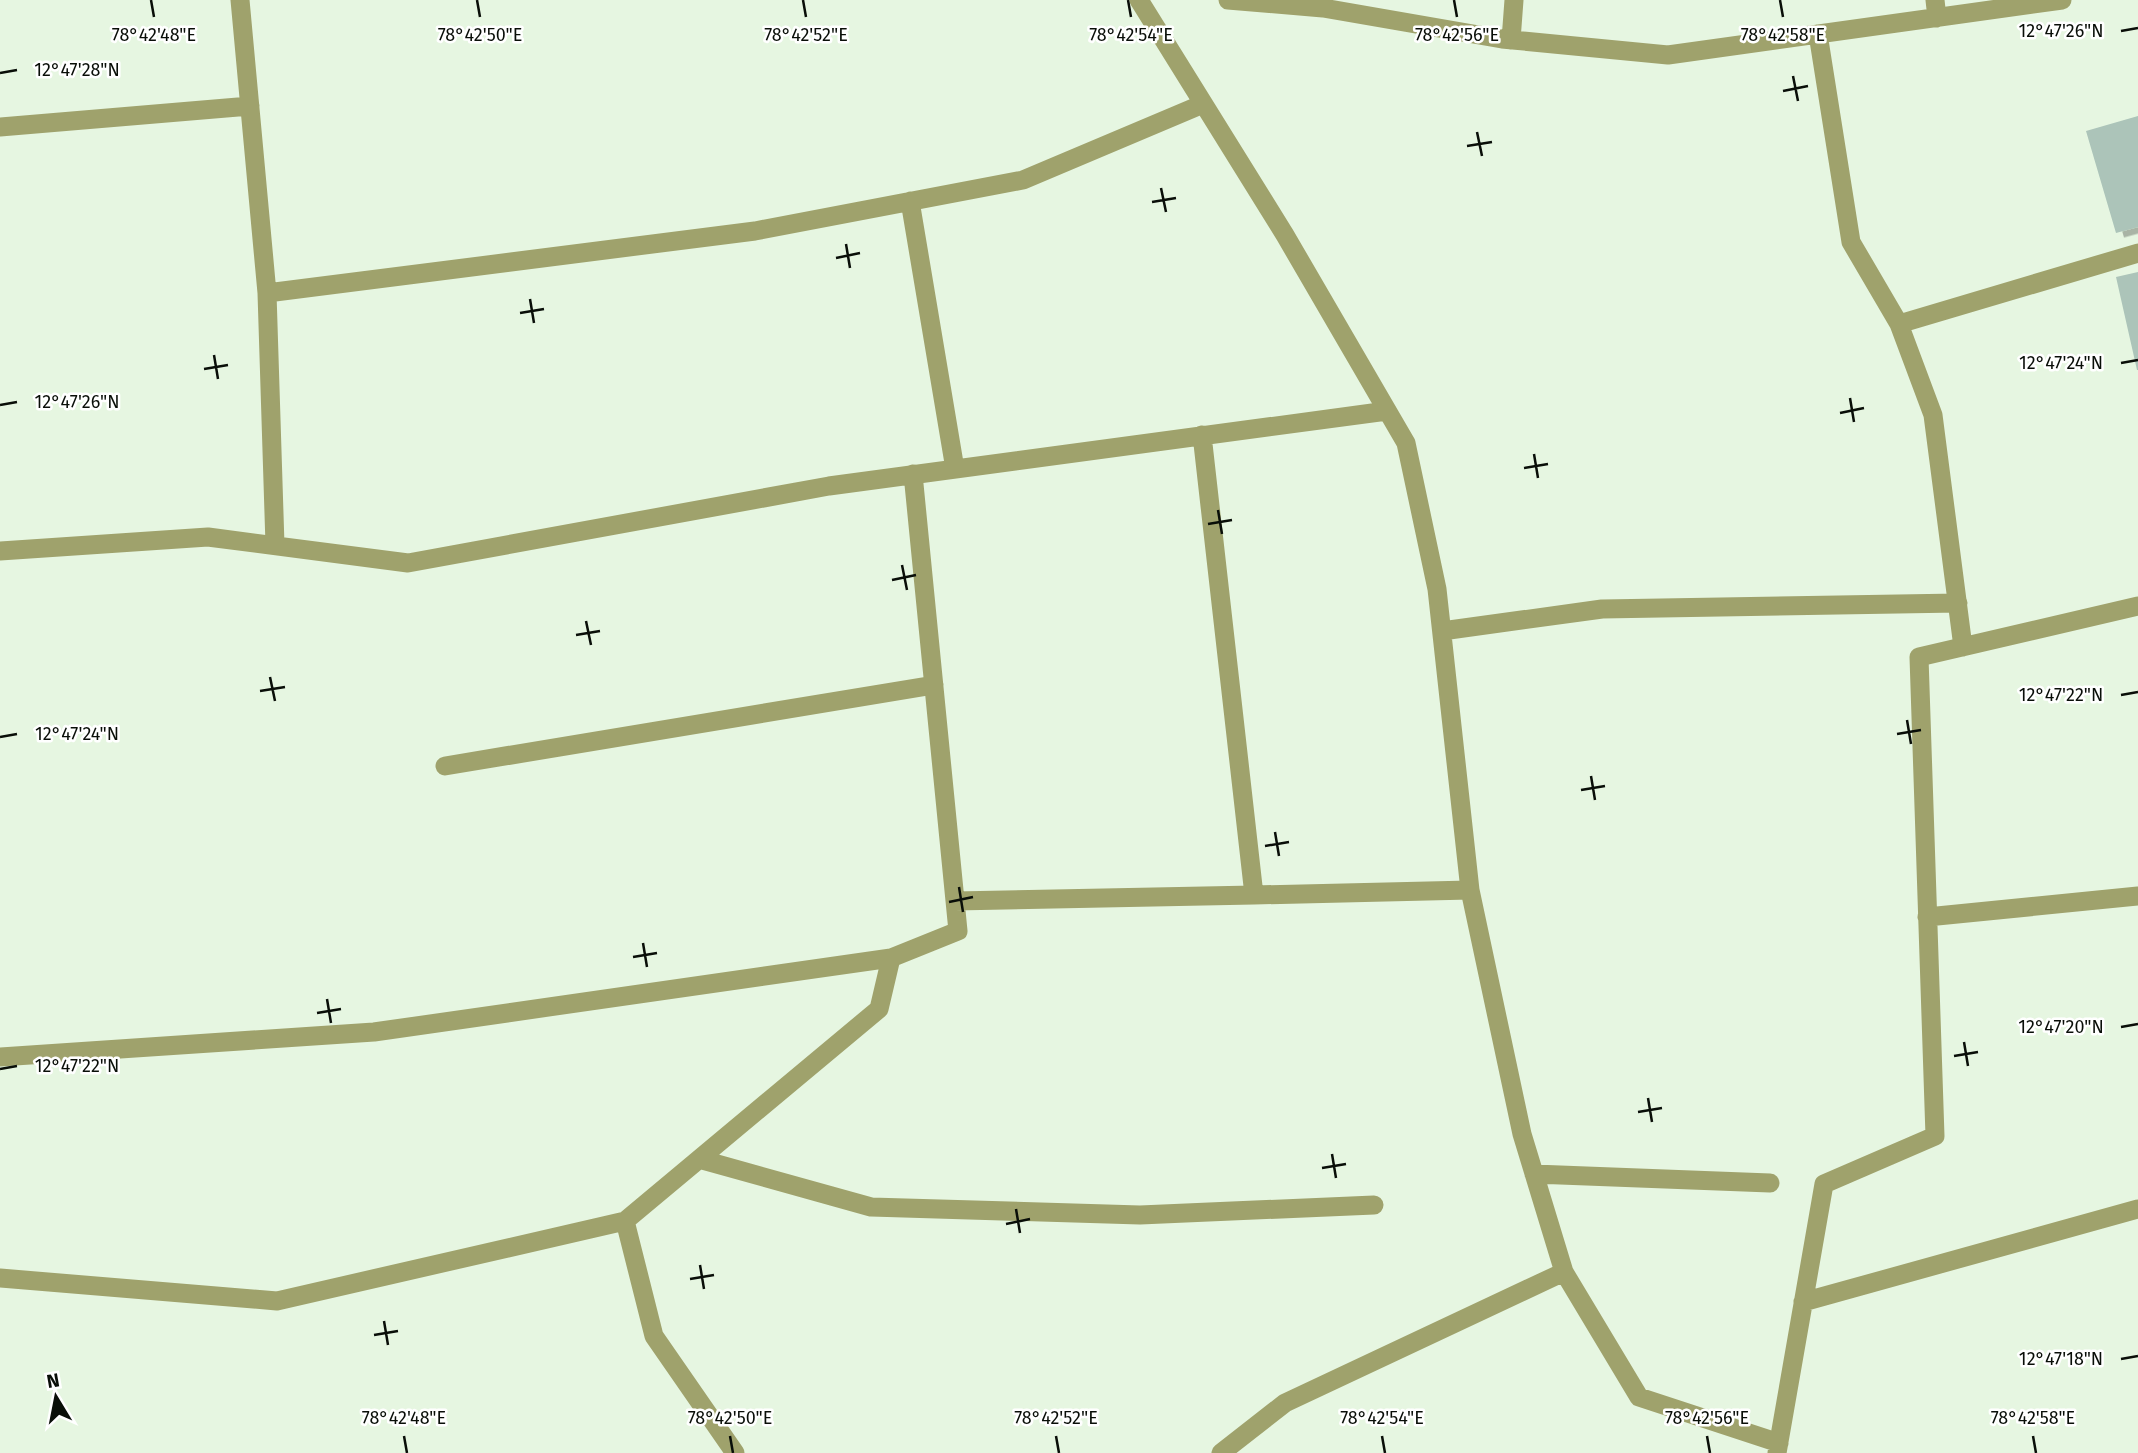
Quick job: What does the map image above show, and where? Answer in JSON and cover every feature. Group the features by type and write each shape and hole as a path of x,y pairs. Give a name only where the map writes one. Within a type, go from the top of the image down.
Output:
{"street":[{"path":"240,0 267,293 275,545"},
{"path":"1139,0 1285,235 1406,443 1437,589 1470,890 1522,1134 1564,1272 1639,1397 1778,1448 1824,1184 1935,1136 1919,657 2138,606"},
{"path":"1228,0 1323,8 1511,40 1668,54 1818,34 1936,9 2062,0"},
{"path":"1511,40 1514,0"},
{"path":"1818,34 1851,242 1899,324 1933,415 1963,647"},
{"path":"267,293 755,231 1023,180 1203,104"},
{"path":"0,127 250,106"},
{"path":"911,201 955,469"},
{"path":"1899,324 2138,253"},
{"path":"0,551 208,537 408,563 829,486 1387,411"},
{"path":"1202,435 1254,895"},
{"path":"0,1057 374,1032 891,958 958,931 913,474"},
{"path":"1442,631 1602,609 1958,603"},
{"path":"445,766 934,685"},
{"path":"955,901 1470,890"},
{"path":"1927,917 2138,896"},
{"path":"0,1278 277,1301 625,1221 879,1009 891,958"},
{"path":"699,1159 871,1207 1140,1215 1374,1205"},
{"path":"1534,1174 1770,1183"},
{"path":"1803,1302 2138,1209"},
{"path":"625,1221 654,1336 735,1453"},
{"path":"1221,1453 1285,1403 1564,1272"}],"building":[{"path":"2138,116 2138,227 2116,233 2086,131"},
{"path":"2138,272 2138,370 2137,370 2116,277"}]}
